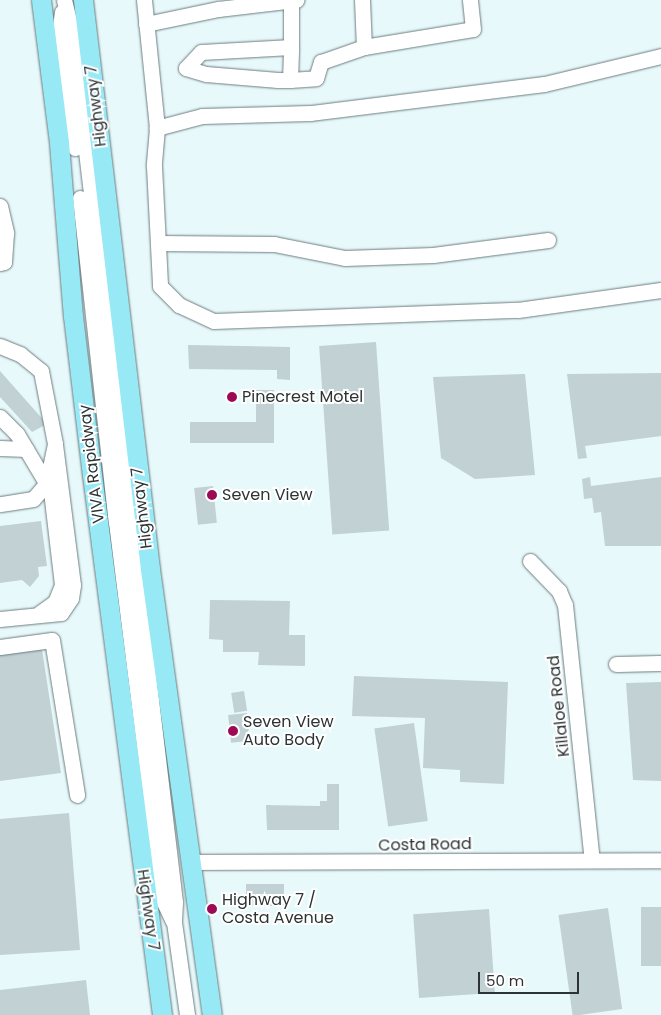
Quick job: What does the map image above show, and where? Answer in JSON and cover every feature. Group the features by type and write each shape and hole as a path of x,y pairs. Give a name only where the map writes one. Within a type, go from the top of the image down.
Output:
{"main road":[{"name":"Highway 7","path":"41,0 59,143 90,466 162,1015"},
{"name":"Highway 7","path":"83,0 117,308 189,862 212,1015"}],"street":[{"name":"VIVA Rapidway","path":"174,922 163,900 117,532 60,26 64,0 72,33 175,902 174,922 187,1015"},
{"path":"144,0 157,128 154,166 160,286 179,305 214,320 518,310 661,290"},
{"path":"362,0 364,47"},
{"path":"291,47 201,52 186,68 206,74 290,80 316,78 321,62 364,47 473,29 470,0"},
{"path":"146,24 246,3 293,1 290,80"},
{"path":"157,128 202,116 310,113 544,84 661,56"},
{"path":"0,206 6,233 4,262 0,264"},
{"path":"158,243 274,244 345,258 433,255 548,240"},
{"path":"0,346 20,354 41,371 55,444 73,584 67,607 61,613 0,619"},
{"path":"0,417 17,434 52,490 62,585 55,602 39,614"},
{"path":"0,504 33,499 47,483 55,444"},
{"path":"0,448 26,449"},
{"name":"Killaloe Road","path":"530,561 559,591 565,605 592,860"},
{"path":"0,647 52,640 77,795"},
{"path":"616,664 661,663"},
{"name":"Costa Road","path":"189,862 661,860"}],"building":[{"path":"376,342 389,531 332,535 319,346"},
{"path":"188,345 290,347 290,380 277,379 277,370 189,369"},
{"path":"0,371 47,424 32,432 0,397"},
{"path":"661,373 661,436 585,446 587,458 578,459 567,374"},
{"path":"525,374 535,475 475,479 441,458 433,377"},
{"path":"256,390 274,390 274,443 190,443 190,422 256,422"},
{"path":"590,477 591,486 661,477 661,546 605,546 601,512 594,513 592,498 584,499 582,479"},
{"path":"213,486 217,523 198,525 194,488"},
{"path":"41,521 47,566 38,567 39,576 30,587 22,580 0,583 0,526"},
{"path":"210,600 290,601 289,635 305,635 305,666 258,665 259,652 223,652 223,640 209,639"},
{"path":"41,643 61,773 0,781 0,649"},
{"path":"354,676 508,682 504,784 460,782 460,770 423,768 425,718 352,716"},
{"path":"661,682 661,781 633,780 626,683"},
{"path":"244,691 247,711 234,713 231,693"},
{"path":"247,713 250,741 231,743 228,715"},
{"path":"414,723 428,821 388,827 374,729"},
{"path":"327,784 339,784 339,830 267,830 266,805 320,806 320,801 327,801"},
{"path":"69,813 80,950 0,955 0,819"},
{"path":"246,884 284,884 284,906 246,906"},
{"path":"641,907 661,907 661,966 641,966"},
{"path":"608,908 622,1009 573,1015 558,915"},
{"path":"489,909 495,993 419,998 413,914"},
{"path":"86,980 90,1015 0,1015 0,990"}],"place":[{"name":"Pinecrest Motel","path":"232,397"},
{"name":"Seven View","path":"212,495"},
{"name":"Seven View Auto Body","path":"233,731"},
{"name":"Highway 7 / Costa Avenue","path":"212,909"}]}
